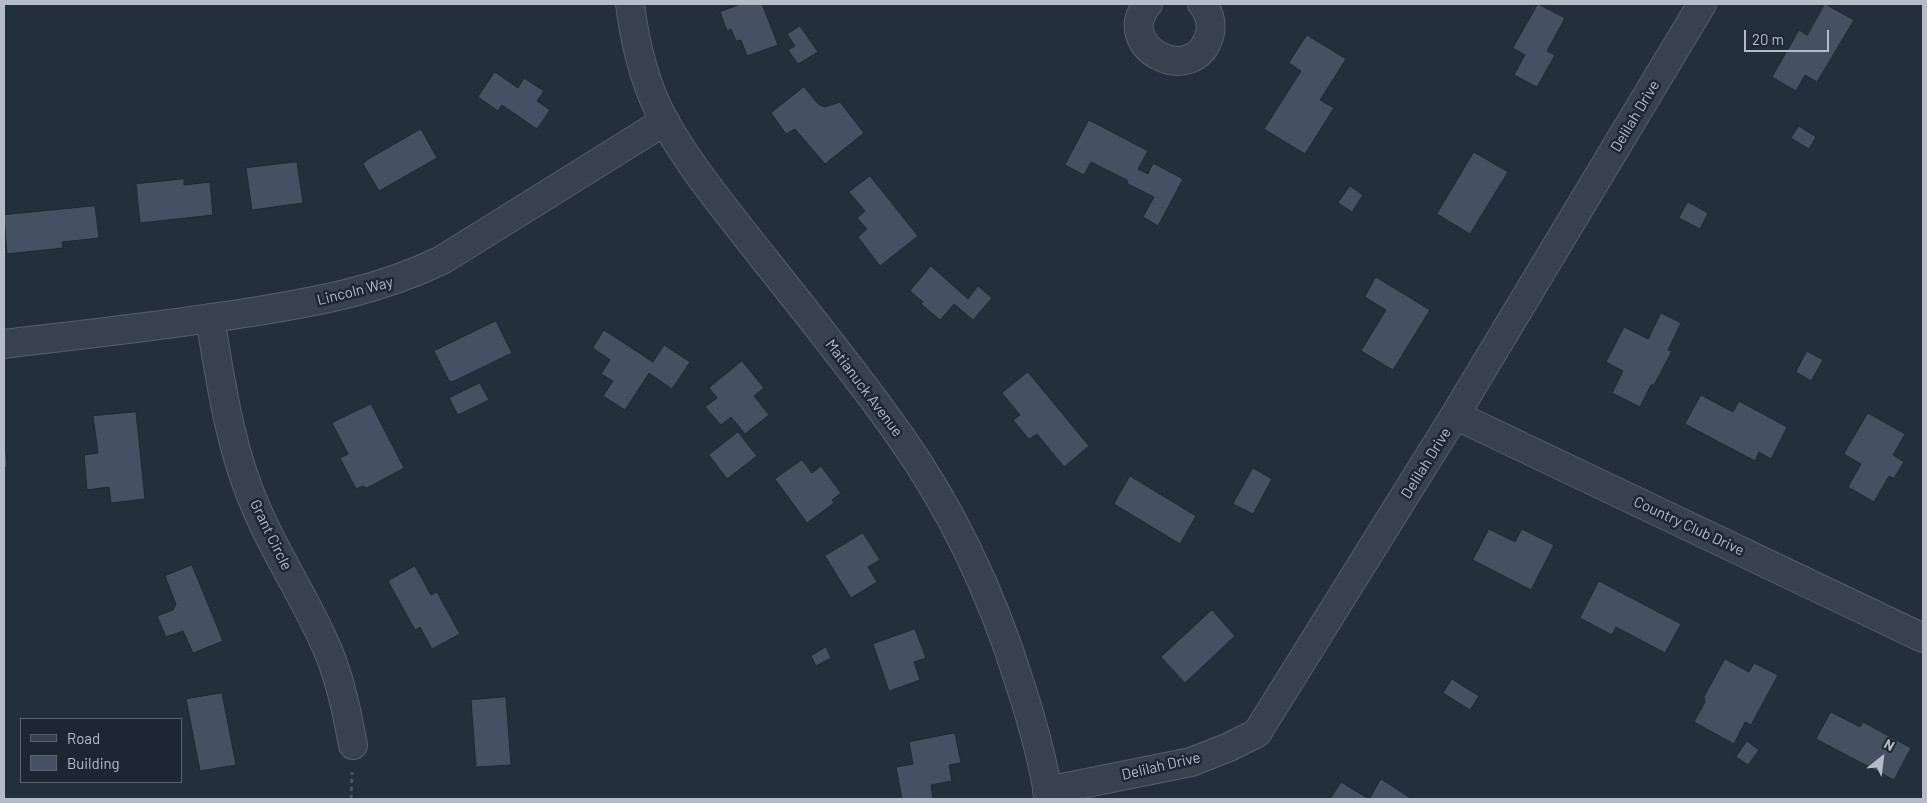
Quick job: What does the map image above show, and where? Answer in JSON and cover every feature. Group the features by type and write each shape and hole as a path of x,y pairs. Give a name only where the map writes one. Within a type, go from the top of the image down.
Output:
{"street":[{"name":"Matianuck Avenue","path":"630,4 635,39 641,60 650,87 665,121 705,184 898,433 942,501 976,568 1009,650 1032,719 1048,795"},
{"path":"1148,4 1141,16 1139,28 1147,48 1156,56 1166,60 1178,61 1190,58 1200,52 1207,42 1210,18 1202,4"},
{"name":"Delilah Drive","path":"1048,795 1191,762 1258,732 1456,415 1702,4"},
{"name":"Lincoln Way","path":"4,344 210,318 318,301 375,288 412,275 470,244 665,121"},
{"name":"Grant Circle","path":"210,318 225,407 248,488 257,511 330,654 346,706 353,745"},
{"name":"Country Club Drive","path":"1456,415 1923,638"}],"building":[{"path":"741,4 762,4 778,45 747,56 741,40 736,41 731,29 727,31 720,12"},
{"path":"1538,4 1565,18 1547,51 1555,55 1537,87 1514,75 1525,55 1513,48"},
{"path":"1825,4 1854,20 1817,82 1805,75 1796,91 1772,77 1799,30 1807,35"},
{"path":"800,26 818,52 798,64 788,50 795,46 787,34"},
{"path":"1307,35 1346,59 1320,100 1334,108 1305,154 1264,129 1301,71 1289,63"},
{"path":"495,72 518,88 524,78 544,91 537,101 550,110 537,129 502,105 498,111 478,97"},
{"path":"804,87 819,105 825,107 840,102 864,133 825,164 795,129 786,134 771,113"},
{"path":"1089,120 1148,151 1138,169 1148,174 1153,163 1183,179 1158,226 1143,217 1154,197 1128,184 1127,180 1091,162 1084,175 1065,165"},
{"path":"1799,126 1816,137 1809,149 1791,138"},
{"path":"421,129 437,158 379,191 363,164"},
{"path":"1474,152 1508,172 1470,234 1437,214"},
{"path":"297,162 303,203 252,210 246,168"},
{"path":"870,176 918,236 880,266 858,237 867,229 857,218 865,211 849,192"},
{"path":"184,179 184,185 210,182 213,215 140,223 136,184"},
{"path":"1350,186 1363,195 1352,212 1338,203"},
{"path":"1688,202 1708,213 1700,229 1679,218"},
{"path":"95,206 99,238 62,242 63,248 7,254 4,215"},
{"path":"931,266 968,299 978,286 992,298 973,320 954,304 940,320 921,304 923,302 910,291"},
{"path":"1376,277 1430,310 1393,370 1361,351 1386,310 1365,297"},
{"path":"1661,313 1681,323 1668,350 1672,351 1640,407 1612,393 1623,371 1606,362 1624,327 1648,339"},
{"path":"496,321 512,353 452,382 449,381 434,351"},
{"path":"604,330 653,362 664,345 690,362 672,389 649,373 625,410 603,396 613,381 601,374 610,360 593,348"},
{"path":"1807,351 1823,360 1811,381 1796,372"},
{"path":"742,361 764,388 754,396 769,415 745,434 731,417 721,425 705,407 717,398 709,388"},
{"path":"1028,372 1089,446 1064,467 1037,434 1029,439 1013,420 1020,415 1002,393"},
{"path":"480,383 489,400 458,415 449,398"},
{"path":"1701,395 1733,412 1739,401 1787,427 1771,459 1759,452 1755,461 1685,424"},
{"path":"371,404 404,468 367,488 363,486 356,489 340,458 348,454 332,423"},
{"path":"136,412 145,499 111,503 109,487 87,490 84,455 98,453 93,416"},
{"path":"1868,413 1905,434 1893,455 1904,462 1894,478 1889,476 1874,502 1848,487 1861,464 1844,454"},
{"path":"4,430 7,467 4,467"},
{"path":"738,432 757,456 727,479 709,455"},
{"path":"802,460 812,473 821,466 841,493 832,500 834,503 807,523 775,479"},
{"path":"1253,468 1272,479 1253,514 1233,504"},
{"path":"1130,476 1196,516 1180,544 1114,504"},
{"path":"1489,529 1515,542 1522,529 1554,545 1531,590 1473,560"},
{"path":"863,533 880,560 868,567 877,582 851,598 825,556"},
{"path":"192,565 223,641 193,653 183,631 166,637 157,616 173,610 176,604 165,576"},
{"path":"415,566 431,595 437,592 460,634 432,649 420,627 415,630 388,581"},
{"path":"1599,581 1681,624 1665,653 1616,627 1612,635 1580,618"},
{"path":"1212,610 1235,636 1185,683 1161,657"},
{"path":"915,629 926,658 914,662 920,680 889,691 873,644"},
{"path":"826,647 831,658 816,666 811,656"},
{"path":"1725,659 1749,672 1754,663 1778,675 1751,725 1745,722 1734,744 1694,722 1705,702 1704,697"},
{"path":"1452,679 1479,696 1470,710 1443,693"},
{"path":"222,693 236,765 200,771 186,699"},
{"path":"506,697 511,765 476,767 471,700"},
{"path":"1831,712 1860,727 1863,722 1911,748 1894,780 1816,739"},
{"path":"955,733 961,763 949,765 952,781 931,785 933,799 902,799 896,767 913,764 909,742"},
{"path":"1747,741 1759,750 1748,765 1736,757"},
{"path":"1381,779 1412,799 1369,799"},
{"path":"1341,782 1369,799 1330,799"}]}
